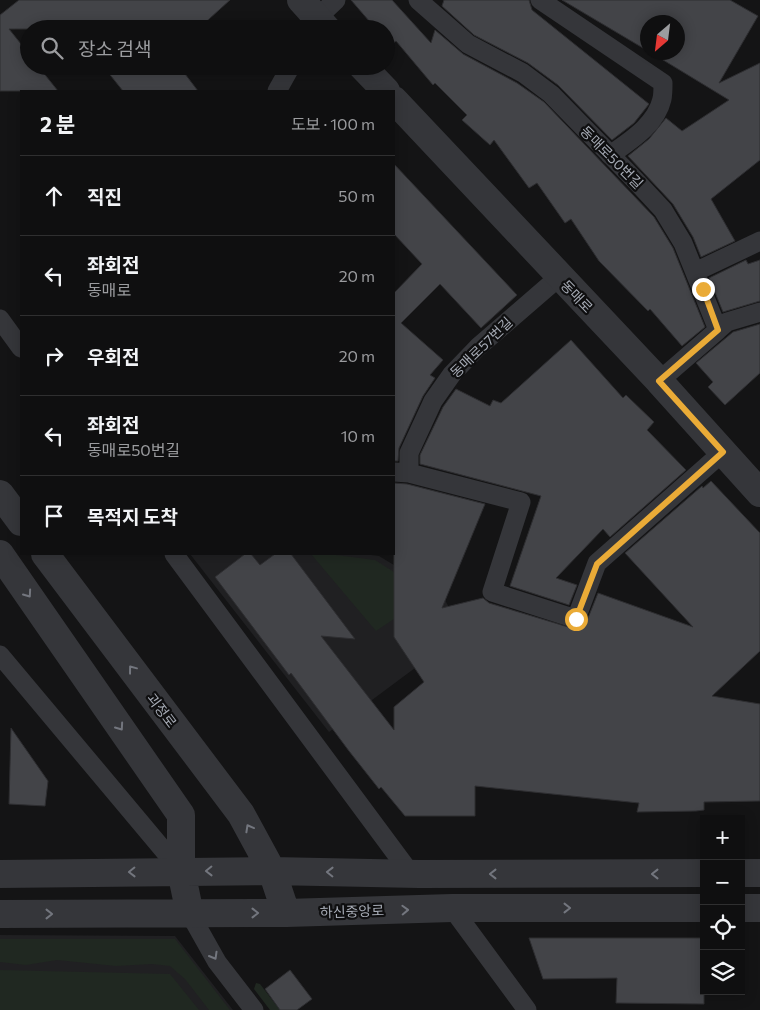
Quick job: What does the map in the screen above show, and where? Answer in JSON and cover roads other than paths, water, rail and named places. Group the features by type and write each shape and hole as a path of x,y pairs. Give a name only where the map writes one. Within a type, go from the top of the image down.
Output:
{"street":[{"path":"371,75 385,90"},
{"name":"동매로","path":"395,101 659,381 760,493"},
{"path":"0,494 20,521"},
{"path":"0,554 181,815 181,871 190,914"},
{"name":"괴정로","path":"46,555 241,814 272,870 286,913"},
{"path":"0,874 272,870 410,874 700,873"},
{"path":"745,873 760,873"},
{"name":"하신중앙로","path":"0,914 286,913 452,908 700,908"},
{"path":"745,908 760,908"}],"lane":[{"name":"동매로50번길","path":"418,0 468,44 523,73 551,94 663,210 683,243 718,330"},
{"path":"540,0 663,83 662,99 654,118 637,136 610,155"},
{"path":"278,90 286,75"},
{"path":"696,272 760,241"},
{"name":"동매로57번길","path":"401,472 433,401 452,374 478,347 559,277"},
{"path":"659,381 727,322 760,312"},
{"path":"0,319 20,347"},
{"path":"401,472 521,502 492,592 576,619 597,564 723,452"},
{"path":"175,555 410,874"},
{"path":"0,655 181,871"},
{"path":"452,908 527,1010"},
{"path":"190,914 218,962 254,1010"}]}
